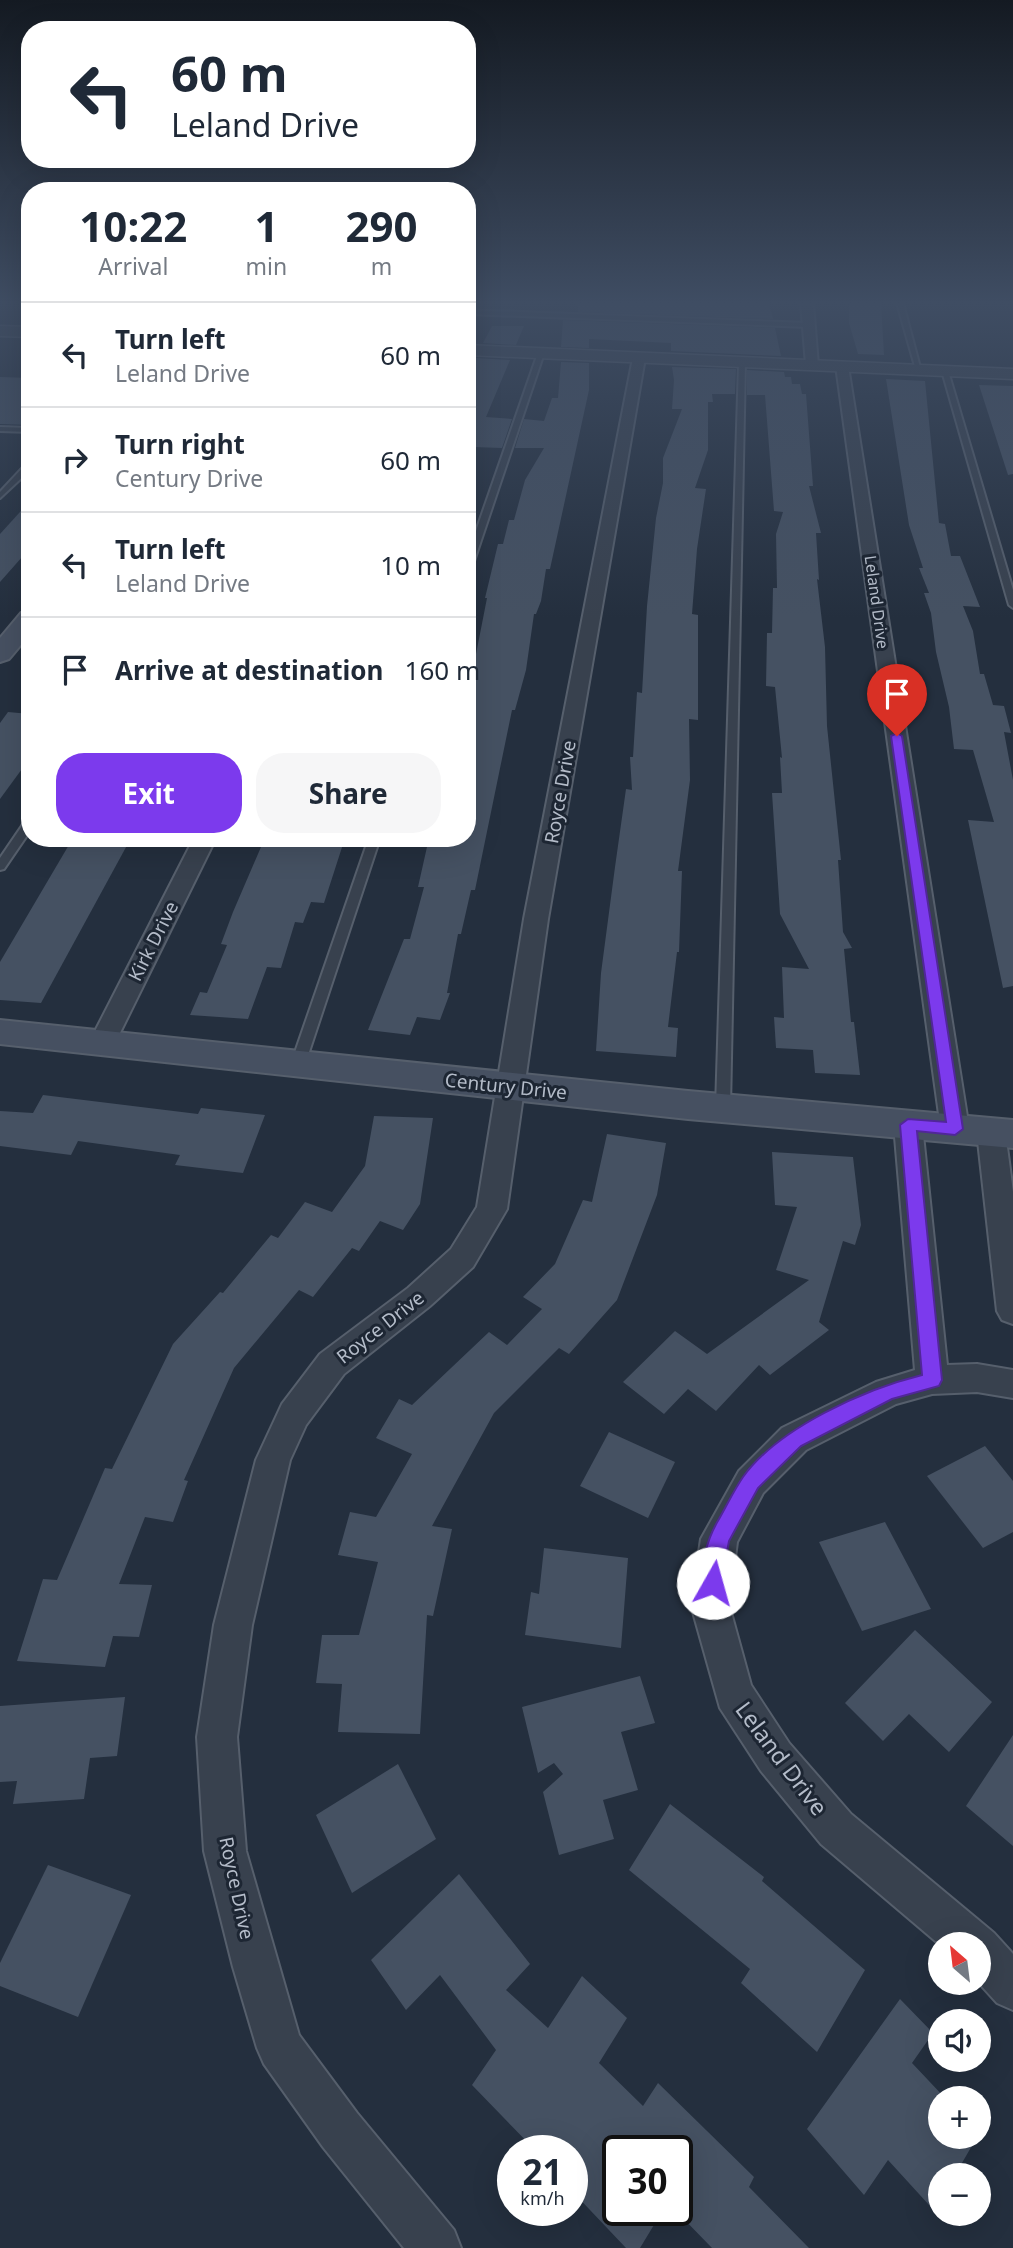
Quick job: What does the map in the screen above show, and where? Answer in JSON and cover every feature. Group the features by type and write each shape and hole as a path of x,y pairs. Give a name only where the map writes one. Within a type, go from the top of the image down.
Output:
{"main road":[{"path":"0,654 21,629"},
{"name":"Century Drive","path":"0,1032 723,1108 986,1132"}],"street":[{"name":"Royce Drive","path":"436,2248 340,2130 280,2048 255,1967 225,1851 217,1737 233,1625 272,1460 294,1415 332,1364 419,1297 462,1258 492,1209 539,906 630,408"},
{"name":"Leland Drive","path":"850,408 986,1132 1013,1311"},
{"name":"Kirk Drive","path":"102,1043 200,847"},
{"path":"908,1125 932,1380"},
{"name":"Leland Drive","path":"958,1932 836,1829 775,1757 734,1694 710,1605 719,1539 751,1482 794,1440 888,1392 932,1380 977,1378 1013,1384"},
{"path":"991,1963 1013,1987"}],"lane":[{"path":"476,544 522,408"},
{"path":"723,1108 741,408"},
{"path":"956,408 1013,606"},
{"path":"0,429 21,430"},
{"path":"0,496 21,474"},
{"path":"0,867 21,836"},
{"path":"298,1064 372,847"}],"building":[{"path":"0,408 21,408 21,425 0,424"},
{"path":"476,408 490,408 486,417 512,419 502,448 476,447"},
{"path":"549,408 585,408 550,569 546,569 541,601 534,614 526,670 515,710 512,710 475,890 471,890 461,934 458,934 447,993 450,993 440,1020 417,1017 410,1035 368,1030 404,939 410,939 424,887 418,887 427,847 476,847 476,654 485,598 498,544 503,544 509,520 514,520 525,480 544,448 515,448 524,419 544,421"},
{"path":"708,408 708,450 695,488 706,489 697,549 692,614 698,615 698,720 689,719 690,780 678,871 682,871 679,952 668,1027 678,1028 676,1057 596,1051 601,973 615,867 626,789 632,790 630,757 633,757 637,692 642,693 647,606 656,518 663,483 663,458 682,409 672,409"},
{"path":"766,408 807,408 813,486 809,486 821,533 816,533 819,580 817,579 825,647 827,726 841,860 838,860 843,932 852,948 844,949 851,1022 854,1022 860,1075 815,1073 813,1050 776,1048 774,1017 784,1018 782,967 809,969 780,914 772,793 782,793 780,757 782,758 775,687 766,686 767,633 772,633 773,588 777,588 776,534 783,512 774,511"},
{"path":"891,408 928,408 939,523 945,524 951,556 960,556 980,607 963,606 973,631 980,674 984,674 993,705 1004,706 1011,733 1004,732 1013,780 1013,986 1003,988 968,820 994,822 973,750 954,749 931,613 924,593 929,593 919,568 923,568 909,525"},
{"path":"986,408 1013,408 1013,474 1008,475"},
{"path":"21,511 21,558 0,582 0,534"},
{"path":"8,712 21,713 21,770 0,799 0,723"},
{"path":"68,847 126,847 41,1003 0,1000 0,962"},
{"path":"261,847 342,847 324,903 311,902 303,923 295,922 281,968 267,967 248,1019 190,1015 200,992 207,993 227,945 221,944"},
{"path":"43,1095 198,1114 201,1108 265,1115 243,1173 175,1165 180,1155 78,1141 71,1155 0,1146 0,1111 33,1113"},
{"path":"374,1116 433,1118 420,1204 403,1230 380,1221 359,1251 352,1248 313,1297 299,1290 234,1368 184,1480 188,1481 173,1522 145,1517 119,1584 152,1585 139,1637 113,1636 105,1667 17,1661 43,1579 57,1580 105,1468 112,1469 173,1344 220,1292 223,1293 271,1235 278,1238 305,1202 332,1212 365,1166"},
{"path":"607,1134 666,1143 657,1195 617,1300 569,1354 559,1348 494,1413 432,1526 452,1529 433,1616 427,1615 420,1734 338,1732 342,1684 316,1683 322,1635 359,1635 378,1562 338,1555 350,1512 376,1517 412,1454 376,1438 399,1399 412,1405 489,1332 507,1345 542,1309 523,1297 555,1264 583,1200 592,1202"},
{"path":"772,1152 853,1157 861,1225 855,1245 843,1241 819,1322 829,1330 770,1375 759,1365 716,1411 688,1389 664,1414 623,1382 675,1331 707,1354 809,1280 776,1270 797,1207 775,1205"},
{"path":"609,1432 675,1462 648,1518 580,1486"},
{"path":"985,1446 1013,1481 1013,1532 983,1548 927,1476"},
{"path":"885,1522 931,1609 862,1631 819,1542"},
{"path":"544,1548 628,1558 621,1648 525,1635 531,1592 539,1594"},
{"path":"915,1630 992,1702 949,1752 909,1714 883,1741 845,1703"},
{"path":"640,1676 655,1723 621,1732 638,1790 603,1800 614,1839 559,1855 543,1792 563,1774 554,1763 538,1773 522,1707"},
{"path":"125,1697 117,1756 90,1758 84,1799 13,1804 17,1781 0,1782 0,1706"},
{"path":"1013,1735 1013,1846 966,1806"},
{"path":"398,1764 436,1839 352,1893 316,1815"},
{"path":"670,1804 764,1877 762,1881 865,1970 817,2052 741,1983 750,1969 629,1870"},
{"path":"48,1865 131,1895 78,2017 0,1986 0,1963"},
{"path":"459,1874 530,1964 506,1990 548,2028 582,1976 627,2018 599,2063 643,2106 658,2083 754,2177 749,2187 809,2248 712,2248 691,2226 693,2226 693,2135 602,2135 602,2223 588,2208 588,2135 520,2135 472,2085 496,2050 440,1975 406,2010 371,1960"},
{"path":"900,1999 928,2028 928,2040 912,2063 934,2086 928,2086 928,2149 970,2149 962,2163 928,2163 928,2204 888,2160 864,2195 807,2129"},
{"path":"605,2226 653,2226 640,2248 626,2248"}],"route":[{"path":"713,1583 719,1539 751,1482 794,1440 888,1392 932,1380 908,1125 955,1129 897,736"}]}
